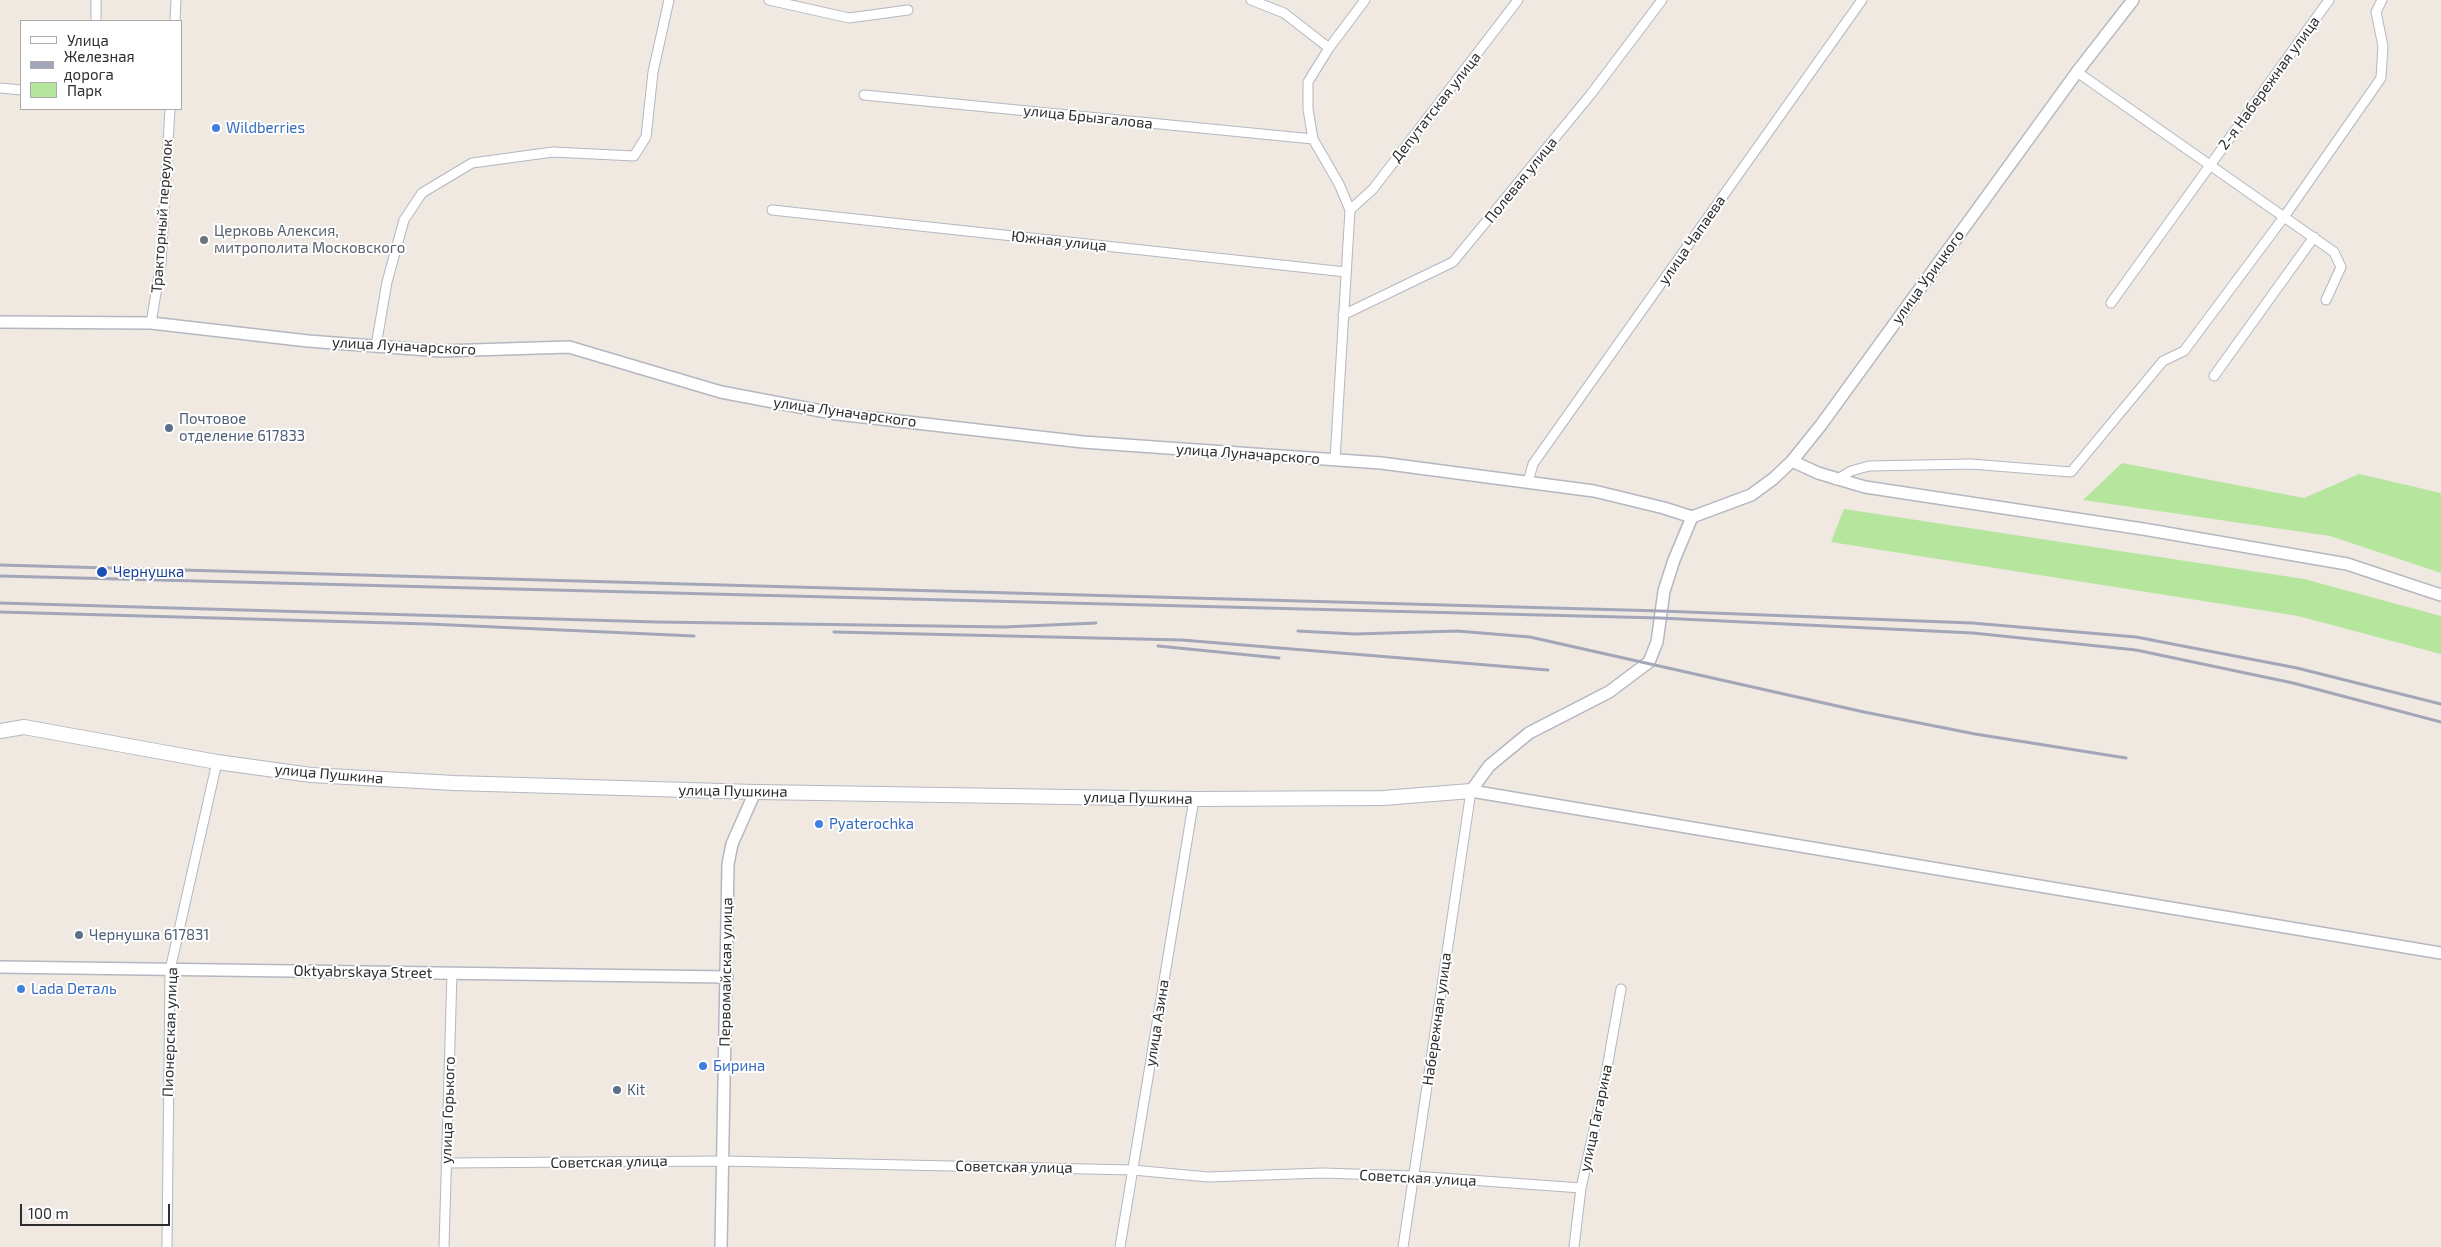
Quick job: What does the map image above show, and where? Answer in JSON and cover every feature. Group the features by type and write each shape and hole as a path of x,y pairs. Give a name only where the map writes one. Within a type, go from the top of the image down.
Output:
{"main road":[{"name":"улица Пушкина","path":"0,731 24,727 217,762 311,775 454,783 755,792 1194,799 1383,798 1471,791"}],"street":[{"path":"96,0 96,20"},
{"path":"175,20 176,0"},
{"path":"376,346 387,282 404,220 422,193 472,163 553,152 634,156 646,137 653,72 669,0"},
{"path":"769,0 849,18 908,10"},
{"path":"1251,0 1284,13 1329,48"},
{"path":"1335,460 1350,210 1339,184 1313,139 1308,109 1308,82 1329,48 1365,0"},
{"name":"Депутатская улица","path":"1350,210 1373,188 1518,0"},
{"name":"Полевая улица","path":"1343,315 1453,262 1590,94 1662,0"},
{"name":"улица Чапаева","path":"1528,482 1533,464 1862,0"},
{"name":"улица Урицкого","path":"1692,517 1751,495 1773,479 1792,460 1827,417 2077,72 2133,0"},
{"name":"2-я Набережная улица","path":"2111,303 2329,0"},
{"path":"1836,480 1851,471 1869,466 1971,464 2071,472 2163,361 2184,351 2284,217 2381,78 2383,46 2376,12 2382,0"},
{"name":"2-я Набережная улица","path":"2077,72 2334,252 2341,268 2326,300"},
{"path":"0,88 20,90"},
{"name":"улица Брызгалова","path":"864,95 1313,139"},
{"name":"Тракторный переулок","path":"151,323 161,263 170,110"},
{"name":"Южная улица","path":"772,210 1346,272"},
{"path":"2214,376 2314,237"},
{"name":"улица Луначарского","path":"0,322 151,323 308,342 442,351 569,347 721,392 837,414 1083,442 1381,463 1594,491 1664,508 1692,517"},
{"path":"1792,460 1836,480 1865,488 2143,529 2347,564 2441,595"},
{"path":"1692,517 1671,568 1663,598 1657,642 1649,662 1609,692 1529,733 1489,766 1471,791 2441,953"},
{"name":"Пионерская улица","path":"166,1247 170,970 217,762"},
{"name":"Набережная улица","path":"1403,1247 1471,791"},
{"name":"Первомайская улица","path":"722,1247 728,864 736,835 755,792"},
{"name":"улица Азина","path":"1120,1247 1194,799"},
{"name":"Oktyabrskaya Street","path":"0,967 727,977"},
{"name":"улица Горького","path":"444,1247 452,974"},
{"name":"улица Гагарина","path":"1574,1247 1581,1188 1604,1085 1621,989"},
{"name":"Советская улица","path":"446,1163 723,1160 1133,1170 1208,1177 1322,1173 1414,1176 1581,1188"}],"green space":[{"path":"2122,463 2304,498 2359,474 2441,493 2441,573 2330,536 2083,500"},
{"path":"1844,509 2304,579 2441,616 2441,654 2298,616 1831,542"}],"railway":[{"path":"0,565 1661,611 1972,623 2136,637 2297,668 2441,704"},
{"path":"0,576 1660,618 1973,633 2136,650 2293,683 2441,722"},
{"path":"0,603 657,622 1004,627 1096,623"},
{"path":"0,612 429,624 694,636"},
{"path":"1298,631 1355,634 1457,631 1530,637 1864,712 1975,734 2126,758"},
{"path":"834,632 1182,640 1548,670"},
{"path":"1158,646 1279,658"}],"place":[{"name":"Wildberries","path":"216,128"},
{"name":"Церковь Алексия, митрополита Московского","path":"204,240"},
{"name":"Почтовое отделение 617833","path":"169,428"},
{"name":"Чернушка","path":"102,572"},
{"name":"Pyaterochka","path":"819,824"},
{"name":"Чернушка 617831","path":"79,935"},
{"name":"Lada Dеталь","path":"21,989"},
{"name":"Бирина","path":"703,1066"},
{"name":"Kit","path":"617,1090"}]}
